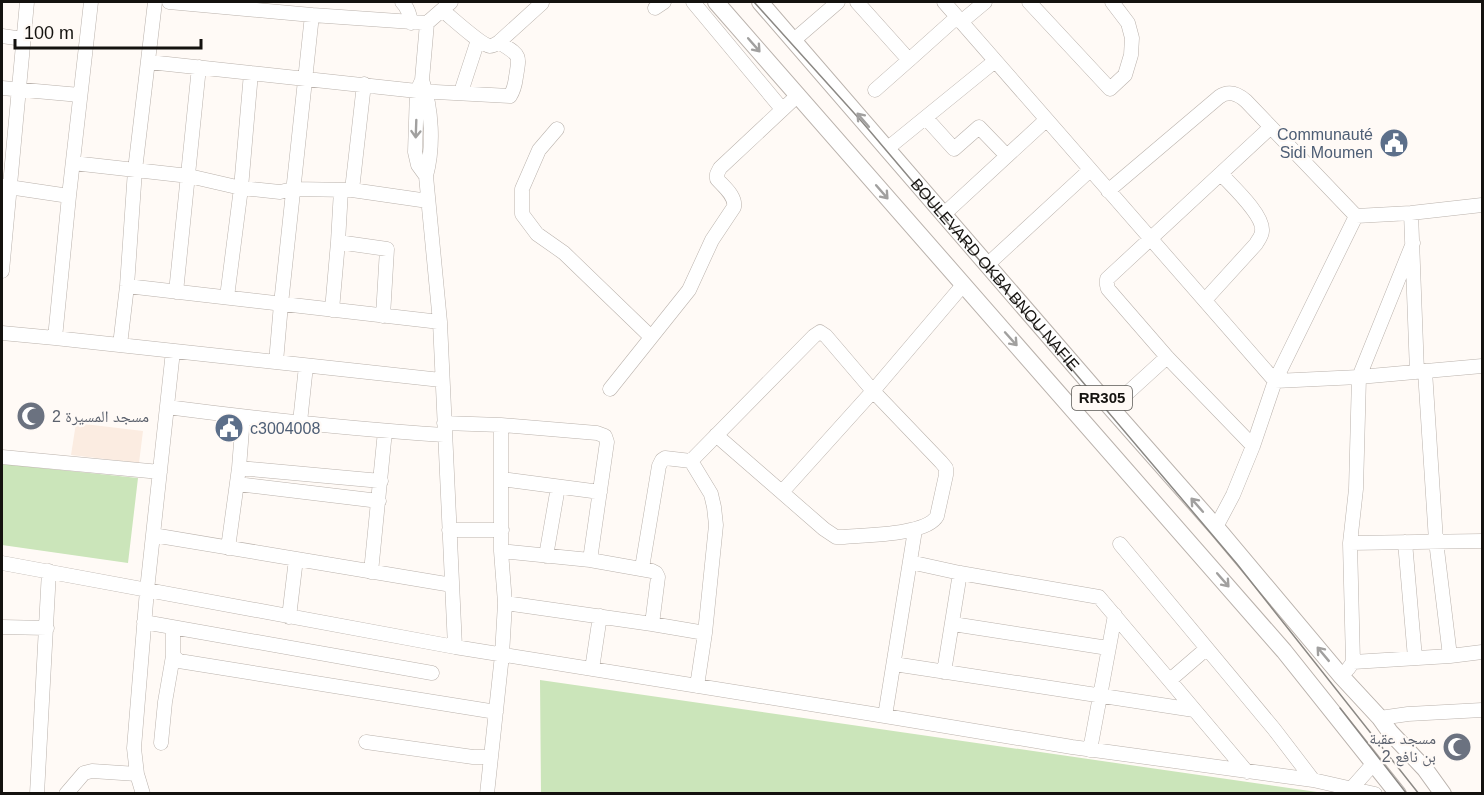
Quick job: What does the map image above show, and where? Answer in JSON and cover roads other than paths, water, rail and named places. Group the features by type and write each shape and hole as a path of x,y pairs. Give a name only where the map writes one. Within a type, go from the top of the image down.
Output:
{"main road":[{"name":"BOULEVARD OKBA BNOU NAFIE","path":"716,2 1270,634 1398,794"},
{"name":"BOULEVARD OKBA BNOU NAFIE","path":"768,4 794,40 943,215 1216,527 1342,677 1425,769 1443,794"}],"street":[{"path":"2,271 5,187 27,2"},
{"path":"55,338 91,2"},
{"path":"120,345 127,286 135,170 155,2"},
{"path":"169,2 224,4 312,15 411,23 427,23 446,6 478,40 488,46 499,42 542,3"},
{"path":"402,2 411,15 411,23"},
{"path":"693,2 782,109"},
{"path":"794,40 838,2"},
{"path":"857,2 909,60"},
{"path":"944,2 1275,381"},
{"path":"875,90 959,19 985,2"},
{"path":"1029,2 1110,89 1125,75 1131,46 1131,30 1118,4"},
{"path":"276,362 312,15"},
{"path":"427,23 415,152 418,165 426,176 440,322 455,647"},
{"path":"2,36 23,39"},
{"path":"462,92 478,40"},
{"path":"149,62 510,96 514,91 519,61 516,55 499,42"},
{"path":"888,148 995,61"},
{"path":"176,292 199,67"},
{"path":"227,297 242,188 251,73"},
{"path":"332,310 338,242 364,84"},
{"path":"2,88 80,95"},
{"path":"1108,191 1224,94 1235,93 1241,96 1356,216 1482,205 1482,210"},
{"path":"610,389 689,290 712,240 734,207 733,198 717,179 720,168 798,95"},
{"path":"926,118 954,149 979,127 1007,156"},
{"path":"943,215 1046,120"},
{"path":"1253,446 1167,357 1108,289 1107,279 1271,127"},
{"path":"557,129 539,150 522,189 522,214 537,234 564,253 651,338"},
{"path":"73,163 189,176 242,188 280,192 293,189 346,190 428,201"},
{"path":"987,265 1090,170"},
{"path":"1205,300 1256,244 1262,234 1262,224 1257,214 1221,174"},
{"path":"5,187 69,196"},
{"path":"1411,213 1421,371 1436,541 1450,656"},
{"path":"1216,527 1233,495 1253,446 1275,381 1356,216"},
{"path":"338,242 387,249 383,316"},
{"path":"1342,677 1353,662 1350,543 1356,489 1359,377 1413,243"},
{"path":"782,492 873,391 963,285"},
{"path":"127,286 440,322"},
{"path":"2,333 441,380"},
{"path":"691,461 716,435 814,336 820,333 826,336 873,391 945,468 937,516 934,522 915,530 836,537 716,435"},
{"path":"143,794 137,774 134,748 147,590 173,351"},
{"path":"1111,408 1167,357"},
{"path":"300,422 306,366"},
{"path":"1275,381 1359,377 1482,366"},
{"path":"167,407 385,431 501,425 597,433 605,436 607,442 590,560"},
{"path":"228,548 239,468 243,417"},
{"path":"487,794 502,655 505,603 501,551 501,425"},
{"path":"371,572 385,431"},
{"path":"2,457 160,472"},
{"path":"642,568 659,466 665,458 691,461"},
{"path":"691,461 711,494 716,525 697,686"},
{"path":"239,468 381,481"},
{"path":"501,479 600,492"},
{"path":"237,484 379,501"},
{"path":"546,556 558,487"},
{"path":"449,530 502,530"},
{"path":"885,716 915,530"},
{"path":"153,536 452,585"},
{"path":"1350,543 1482,541"},
{"path":"1405,542 1415,658"},
{"path":"1120,544 1274,729 1313,780"},
{"path":"501,551 590,560 642,568 656,573 658,577 652,624"},
{"path":"289,617 296,559"},
{"path":"910,562 1095,596 1103,600 1247,772"},
{"path":"2,563 502,655 1090,750 1313,780 1375,794"},
{"path":"37,794 49,571"},
{"path":"944,672 960,573"},
{"path":"505,603 705,633"},
{"path":"1090,750 1114,615"},
{"path":"592,669 600,616"},
{"path":"144,622 432,673"},
{"path":"953,624 1108,648"},
{"path":"2,627 47,628"},
{"path":"161,744 173,656 173,627"},
{"path":"1170,680 1206,649"},
{"path":"1353,662 1482,652"},
{"path":"173,656 179,661 496,712"},
{"path":"894,664 1194,710"},
{"path":"1380,718 1482,710"},
{"path":"366,742 491,758"},
{"path":"1351,789 1374,763"},
{"path":"66,794 84,773 92,771 137,774"}],"tram line":[{"path":"754,2 863,123 1237,564 1419,794"},
{"path":"1340,708 1407,794"}],"place":[{"name":"Communauté Sidi Moumen","path":"1394,143"},
{"name":"مسجد المسيرة 2","path":"31,416"},
{"name":"c3004008","path":"229,428"},
{"name":"مسجد عقبة بن نافع 2","path":"1457,747"}]}
